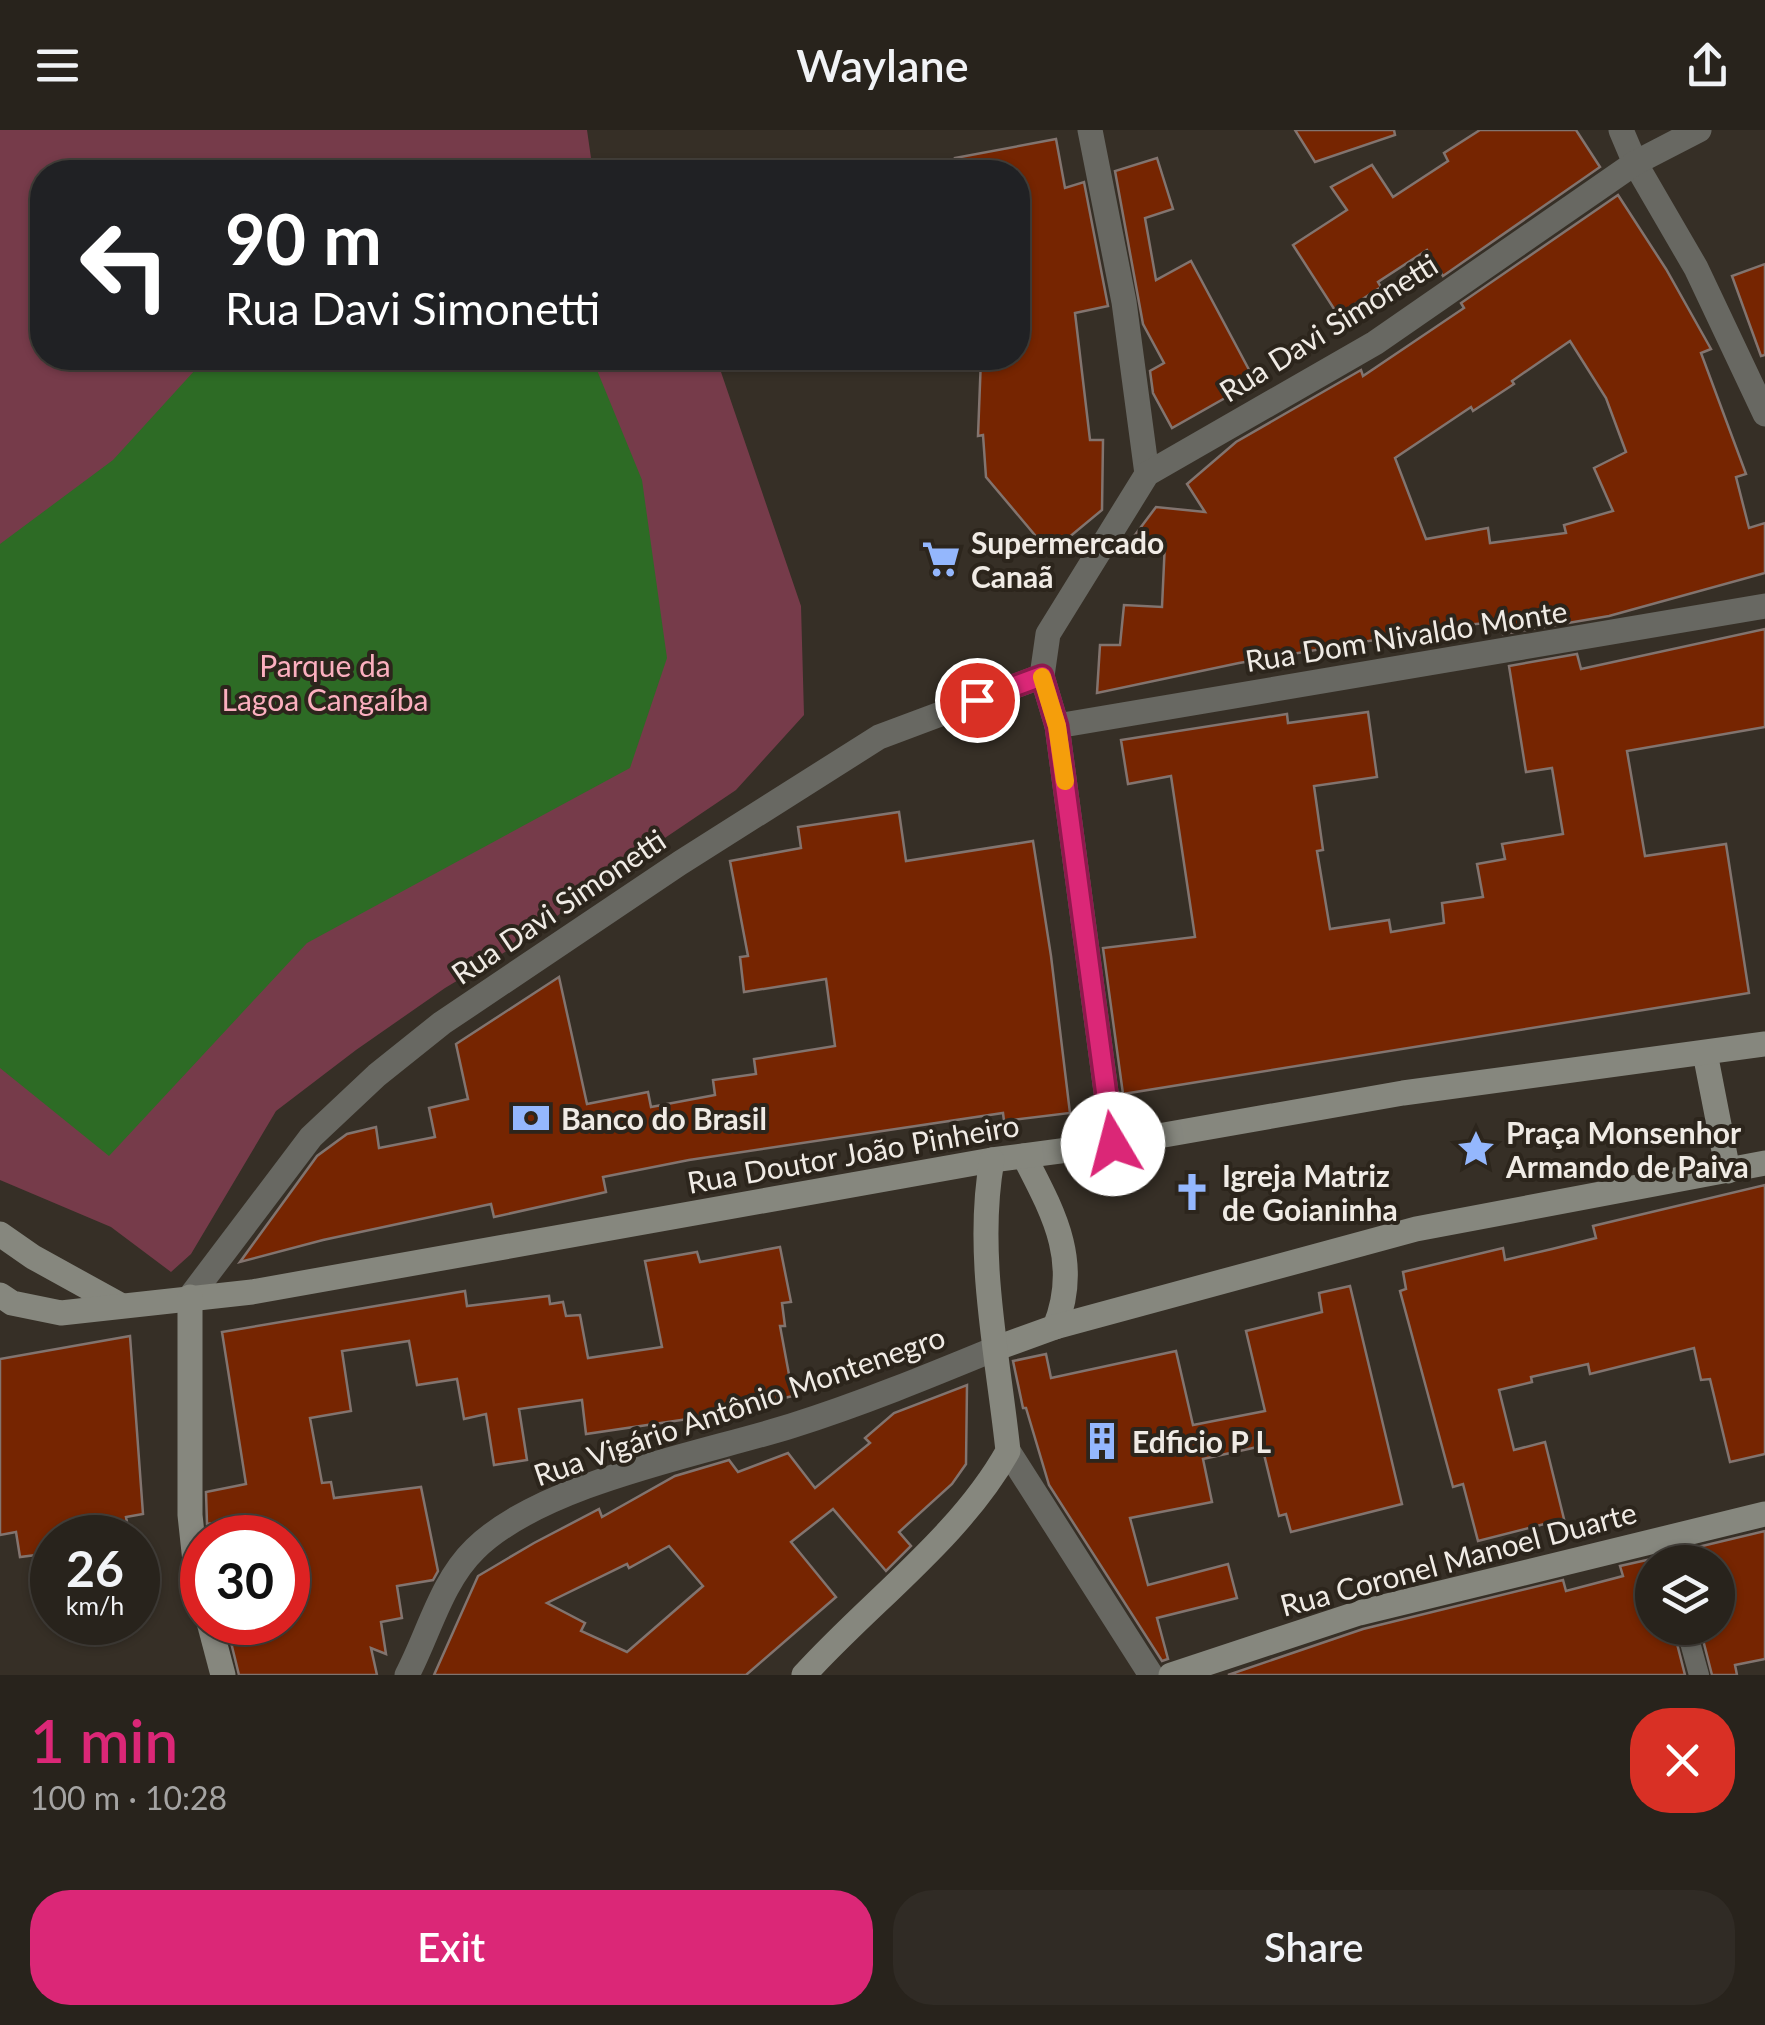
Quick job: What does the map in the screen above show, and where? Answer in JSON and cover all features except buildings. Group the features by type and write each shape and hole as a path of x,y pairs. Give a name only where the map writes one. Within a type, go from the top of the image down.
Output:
{"street":[{"path":"1090,130 1124,302 1146,474"},
{"path":"1621,130 1635,163 1696,268 1765,414"},
{"name":"Rua Davi Simonetti","path":"190,1296 311,1137 376,1075 442,1023 680,863 879,737 1042,676 1048,634 1146,474 1375,343 1635,163 1699,130"},
{"name":"Rua Dom Nivaldo Monte","path":"1057,726 1765,606"},
{"path":"1042,676 1057,726 1113,1144"},
{"name":"Rua Doutor João Pinheiro","path":"4,1302 61,1313 271,1288 992,1160 1113,1144 1403,1092 1765,1044"},
{"path":"1705,1053 1728,1171"},
{"path":"1024,1156 1058,1226 1066,1261 1065,1301 1054,1327"},
{"path":"992,1160 986,1196 985,1257 1008,1451 1151,1675"},
{"path":"997,1348 1054,1327 1416,1229 1765,1163"},
{"path":"0,1234 33,1257 120,1304"},
{"path":"190,1296 190,1515"},
{"name":"Rua Vigário Antônio Montenegro","path":"408,1675 455,1573 475,1549 526,1513 609,1480 892,1392 997,1348"},
{"path":"804,1675 956,1521 1008,1451"},
{"name":"Rua Coronel Manoel Duarte","path":"1680,1545 1765,1514"},
{"name":"Rua Coronel Manoel Duarte","path":"1171,1675 1359,1613 1635,1557"},
{"path":"215,1645 223,1675"}],"lane":[{"path":"1691,1645 1699,1675"}],"green space":[{"name":"Parque da Lagoa Cangaíba","path":"0,130 587,130 591,160 30,160 30,370 720,370 801,606 804,715 736,790 610,875 530,937 445,988 356,1050 276,1111 191,1254 171,1272 111,1227 0,1180"}],"shaded area":[{"name":"Parque da Lagoa Cangaíba","path":"195,370 597,370 642,480 667,658 630,768 307,943 109,1156 0,1068 0,544 113,460"}],"slow traffic":[{"path":"1042,677 1057,726 1065,781"}],"place":[{"name":"Supermercado Canaã","path":"941,559"},
{"name":"Banco do Brasil","path":"531,1118"},
{"name":"Praça Monsenhor Armando de Paiva","path":"1476,1149"},
{"name":"Igreja Matriz de Goianinha","path":"1192,1192"},
{"name":"Edficio P L","path":"1102,1441"}],"route":[{"path":"977,700 1042,676 1057,726 1113,1144"}]}
